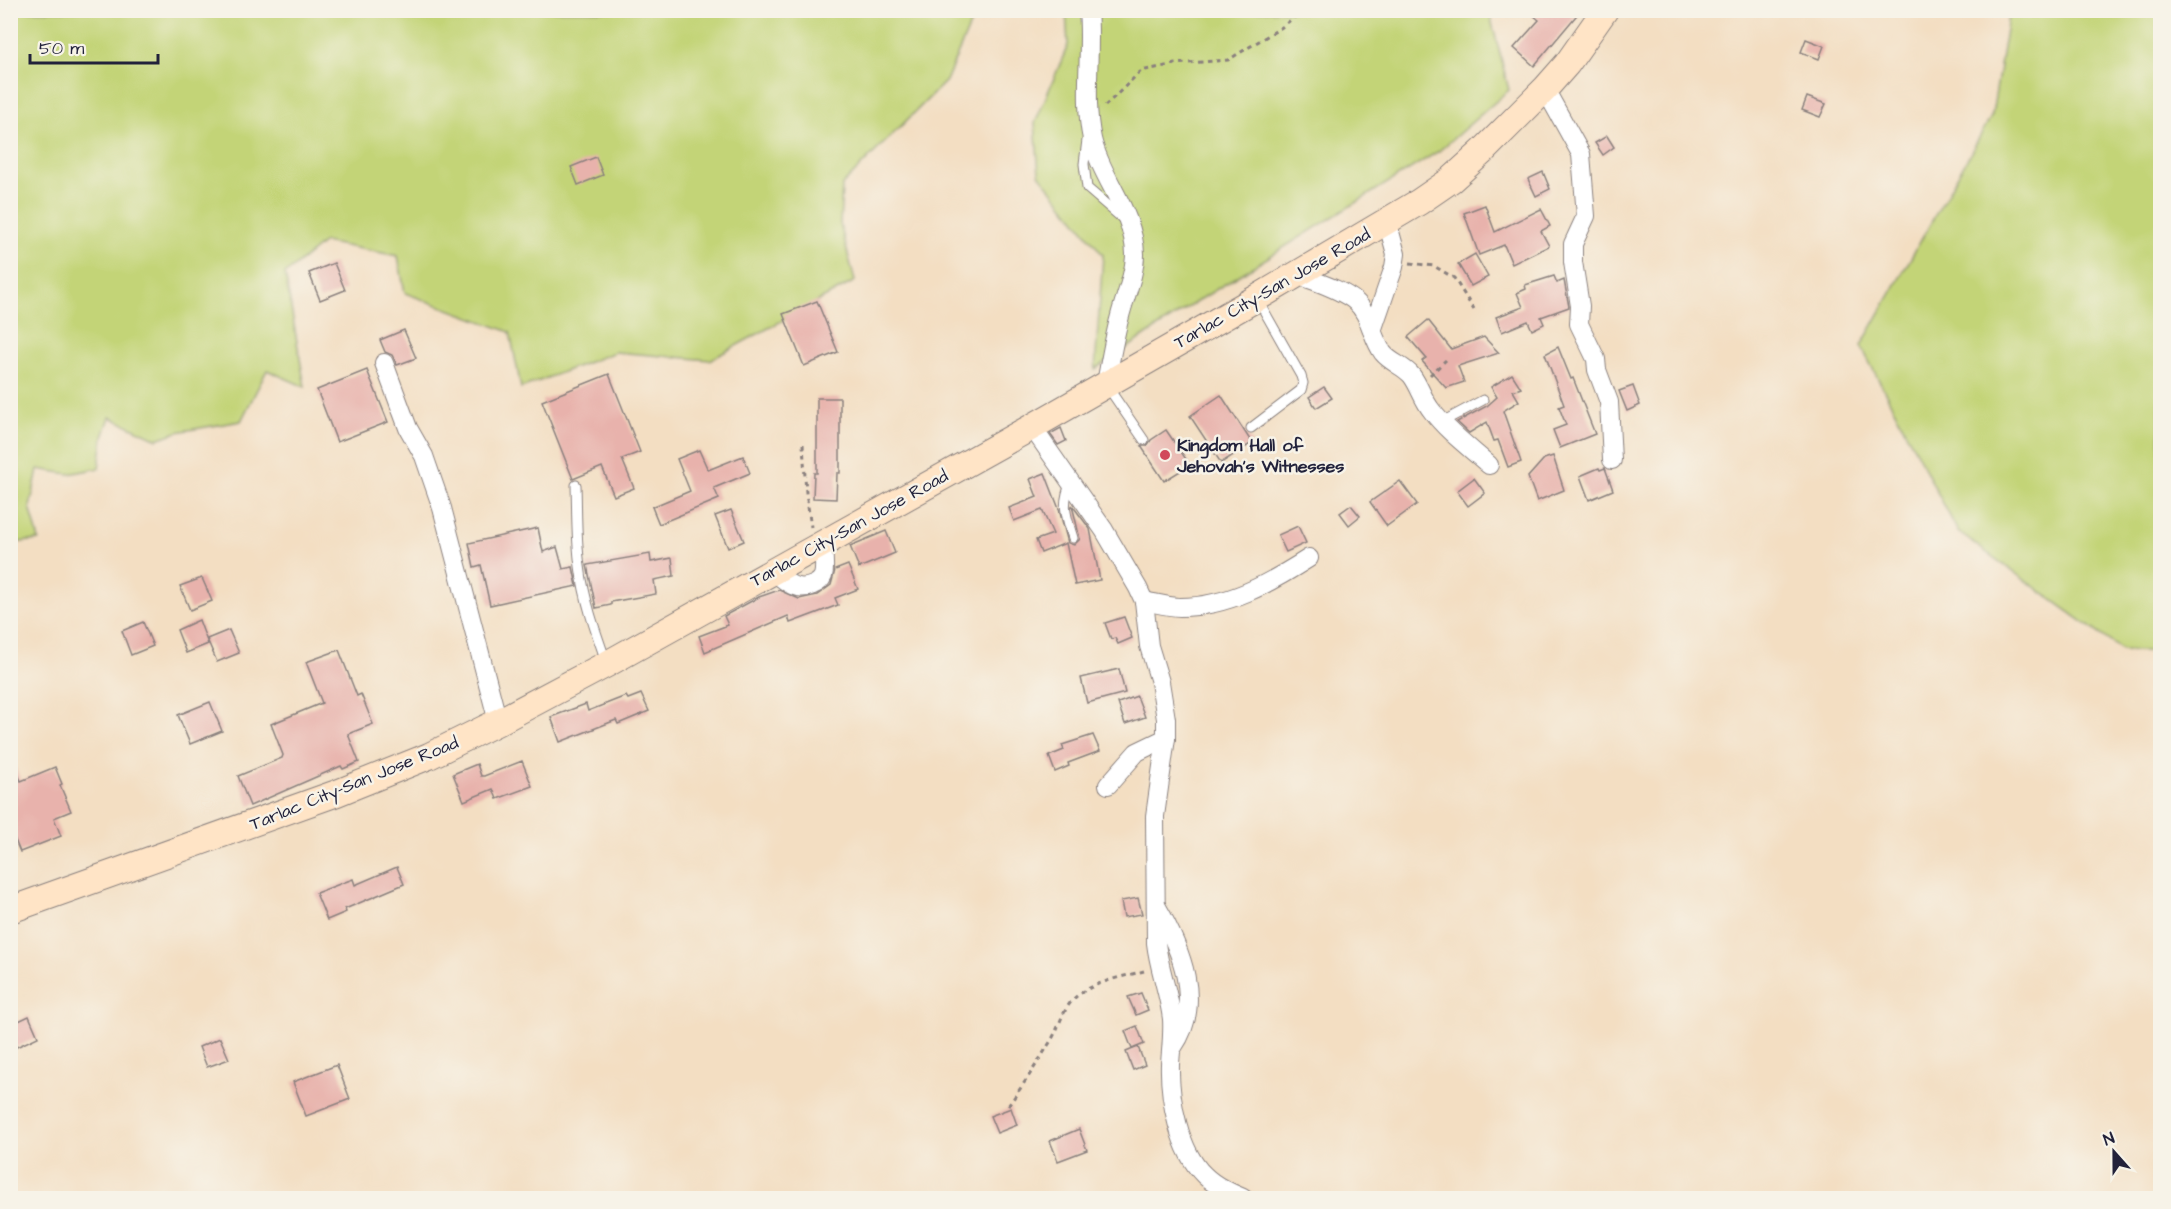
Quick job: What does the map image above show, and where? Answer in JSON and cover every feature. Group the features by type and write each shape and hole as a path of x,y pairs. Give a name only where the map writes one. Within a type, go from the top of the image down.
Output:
{"main road":[{"name":"Tarlac City-San Jose Road","path":"10,910 337,794 429,756 498,723 607,664 1032,427 1257,298 1451,180 1545,89 1567,64 1605,10"}],"street":[{"path":"1088,10 1089,122 1092,140 1130,225 1133,241 1134,262 1112,349 1106,384"},
{"path":"1545,89 1581,154 1585,219 1573,244 1573,262 1580,306 1579,324 1596,359 1597,370 1609,402 1612,460"},
{"path":"1372,331 1390,282 1396,254 1387,221"},
{"path":"1297,274 1346,295 1355,302 1369,321 1385,354 1413,377 1430,409 1442,423 1489,465"},
{"path":"384,363 408,428 424,456 442,508 498,723"},
{"path":"1032,427 1114,547 1144,601 1149,646 1164,700 1166,738 1155,816 1156,943 1172,1018 1171,1086 1179,1129 1194,1163 1215,1185 1243,1198"},
{"path":"1144,601 1190,607 1237,597 1264,586 1309,558"},
{"path":"1108,785 1137,752 1166,738"},
{"path":"1156,906 1177,945 1186,980 1188,1000 1185,1025 1172,1048"}],"lane":[{"path":"1251,428 1301,390 1303,383 1257,298"},
{"path":"1106,384 1144,440"},
{"path":"1442,423 1483,400"},
{"path":"1071,482 1064,505 1073,538"},
{"path":"576,485 579,564 593,626 607,664"}],"path":[{"path":"1089,122 1141,71 1174,64 1228,60 1282,27 1303,10"},
{"path":"1396,254 1410,263 1434,266 1444,270 1460,285 1474,310"},
{"path":"804,444 806,493 819,545"},
{"path":"1008,1106 1028,1079 1052,1039 1065,1009 1079,995 1101,983 1160,967"}],"green space":[{"path":"11,11 976,11 946,81 842,185 840,224 855,281 710,360 615,352 521,388 510,332 405,293 398,256 324,242 285,274 305,387 267,370 241,421 177,432 157,439 110,417 103,437 99,468 69,474 38,469 30,507 39,540 11,543"},
{"path":"1066,11 1489,11 1509,90 1439,151 1201,299 1095,369 1103,255 1039,174 1035,123 1068,45"},
{"path":"2009,11 2160,11 2160,652 2122,650 1958,532 1861,346 1992,115"}],"building":[{"path":"1527,10 1581,10 1534,66 1514,48 1539,20"},
{"path":"1806,39 1824,46 1819,59 1801,52"},
{"path":"1807,97 1826,104 1820,117 1802,110"},
{"path":"1607,136 1614,147 1603,155 1595,143"},
{"path":"596,157 603,175 578,185 571,167"},
{"path":"1543,172 1550,189 1536,196 1528,179"},
{"path":"1485,205 1495,232 1541,209 1550,226 1541,231 1549,246 1512,264 1504,245 1479,255 1464,213"},
{"path":"1475,254 1488,277 1471,286 1458,264"},
{"path":"334,263 345,290 320,300 309,273"},
{"path":"1554,276 1557,283 1564,280 1569,307 1541,317 1544,324 1532,330 1528,321 1502,332 1496,317 1523,307 1517,293 1526,289 1525,285"},
{"path":"817,301 838,352 804,366 783,314"},
{"path":"1428,320 1451,349 1484,337 1499,353 1458,366 1464,382 1446,388 1422,361 1426,358 1408,337"},
{"path":"404,330 416,358 397,365 392,355 385,352 380,340"},
{"path":"1558,347 1595,434 1560,448 1553,430 1566,425 1559,407 1564,405 1545,354"},
{"path":"367,370 388,422 337,442 317,390"},
{"path":"609,374 640,452 622,459 634,488 614,496 602,467 573,479 542,401"},
{"path":"1512,374 1521,388 1513,391 1519,401 1503,411 1521,462 1508,467 1498,440 1494,441 1487,422 1469,433 1457,422 1487,406 1497,397 1491,387"},
{"path":"1633,386 1640,405 1627,411 1619,391"},
{"path":"1324,387 1332,398 1316,408 1309,397"},
{"path":"1221,395 1252,443 1221,463 1190,416"},
{"path":"817,398 840,398 840,473 837,473 836,499 813,498 814,473 817,473"},
{"path":"1061,428 1066,441 1058,445 1050,434"},
{"name":"Kingdom Hall of Jehovah's Witnesses","path":"1166,430 1190,465 1164,481 1141,446 1147,446 1151,440"},
{"path":"699,450 708,470 743,456 750,473 714,488 719,499 659,524 652,507 690,491 677,459"},
{"path":"1553,456 1564,490 1537,501 1528,477 1544,459"},
{"path":"1599,468 1600,470 1605,468 1613,490 1589,500 1580,476"},
{"path":"1045,473 1059,509 1068,543 1074,545 1080,539 1072,505 1090,529 1100,580 1075,585 1066,543 1041,553 1036,540 1053,534 1042,510 1014,521 1009,508 1037,497 1030,479"},
{"path":"1474,478 1485,493 1468,506 1457,491"},
{"path":"1400,481 1417,504 1387,526 1370,502"},
{"path":"1351,505 1360,516 1349,525 1340,513"},
{"path":"731,510 744,541 728,548 715,516"},
{"path":"1298,526 1306,543 1286,552 1278,535"},
{"path":"538,528 543,552 557,547 563,569 573,567 577,586 490,605 481,565 474,567 469,543"},
{"path":"886,531 895,553 859,568 850,546"},
{"path":"650,554 651,562 672,558 674,576 654,580 656,594 611,602 611,605 596,608 587,565"},
{"path":"848,565 858,589 835,598 838,605 790,623 788,616 705,652 699,636 728,625 724,616 759,597 779,590 799,599 817,595 831,585 835,570"},
{"path":"202,578 212,601 190,610 180,586"},
{"path":"1124,617 1132,638 1118,644 1115,638 1111,639 1105,623"},
{"path":"199,620 208,644 186,653 177,630"},
{"path":"143,622 153,646 131,655 122,631"},
{"path":"229,630 239,653 217,662 207,639"},
{"path":"339,650 357,696 361,694 373,724 348,734 359,762 343,769 341,766 250,806 238,776 282,758 283,755 271,724 322,703 306,662"},
{"path":"1119,669 1125,693 1087,703 1081,678"},
{"path":"641,694 649,711 618,724 616,720 560,742 551,717 586,704 588,711 626,696 628,699"},
{"path":"1137,696 1145,717 1125,724 1118,703"},
{"path":"210,702 222,731 190,744 178,715"},
{"path":"1093,735 1100,751 1068,763 1069,766 1055,772 1049,756 1064,750 1062,745"},
{"path":"10,756 21,781 55,767 71,811 54,818 61,836 20,852 10,828"},
{"path":"522,761 532,786 497,799 493,789 464,801 453,774 477,764 481,776 484,776"},
{"path":"397,867 404,884 345,909 346,912 327,920 316,893 353,879 355,885"},
{"path":"1138,898 1142,914 1124,917 1121,901"},
{"path":"1141,993 1148,1010 1136,1015 1128,997"},
{"path":"29,1016 38,1037 10,1050 10,1025"},
{"path":"1137,1026 1144,1044 1132,1049 1125,1031"},
{"path":"220,1038 229,1059 207,1067 199,1047"},
{"path":"1138,1047 1145,1065 1133,1070 1126,1052"},
{"path":"337,1065 350,1099 306,1116 293,1082"},
{"path":"1011,1108 1017,1125 997,1133 990,1116"},
{"path":"1079,1129 1087,1150 1058,1161 1050,1141"}],"place":[{"name":"Kingdom Hall of Jehovah's Witnesses","path":"1165,455"}]}
